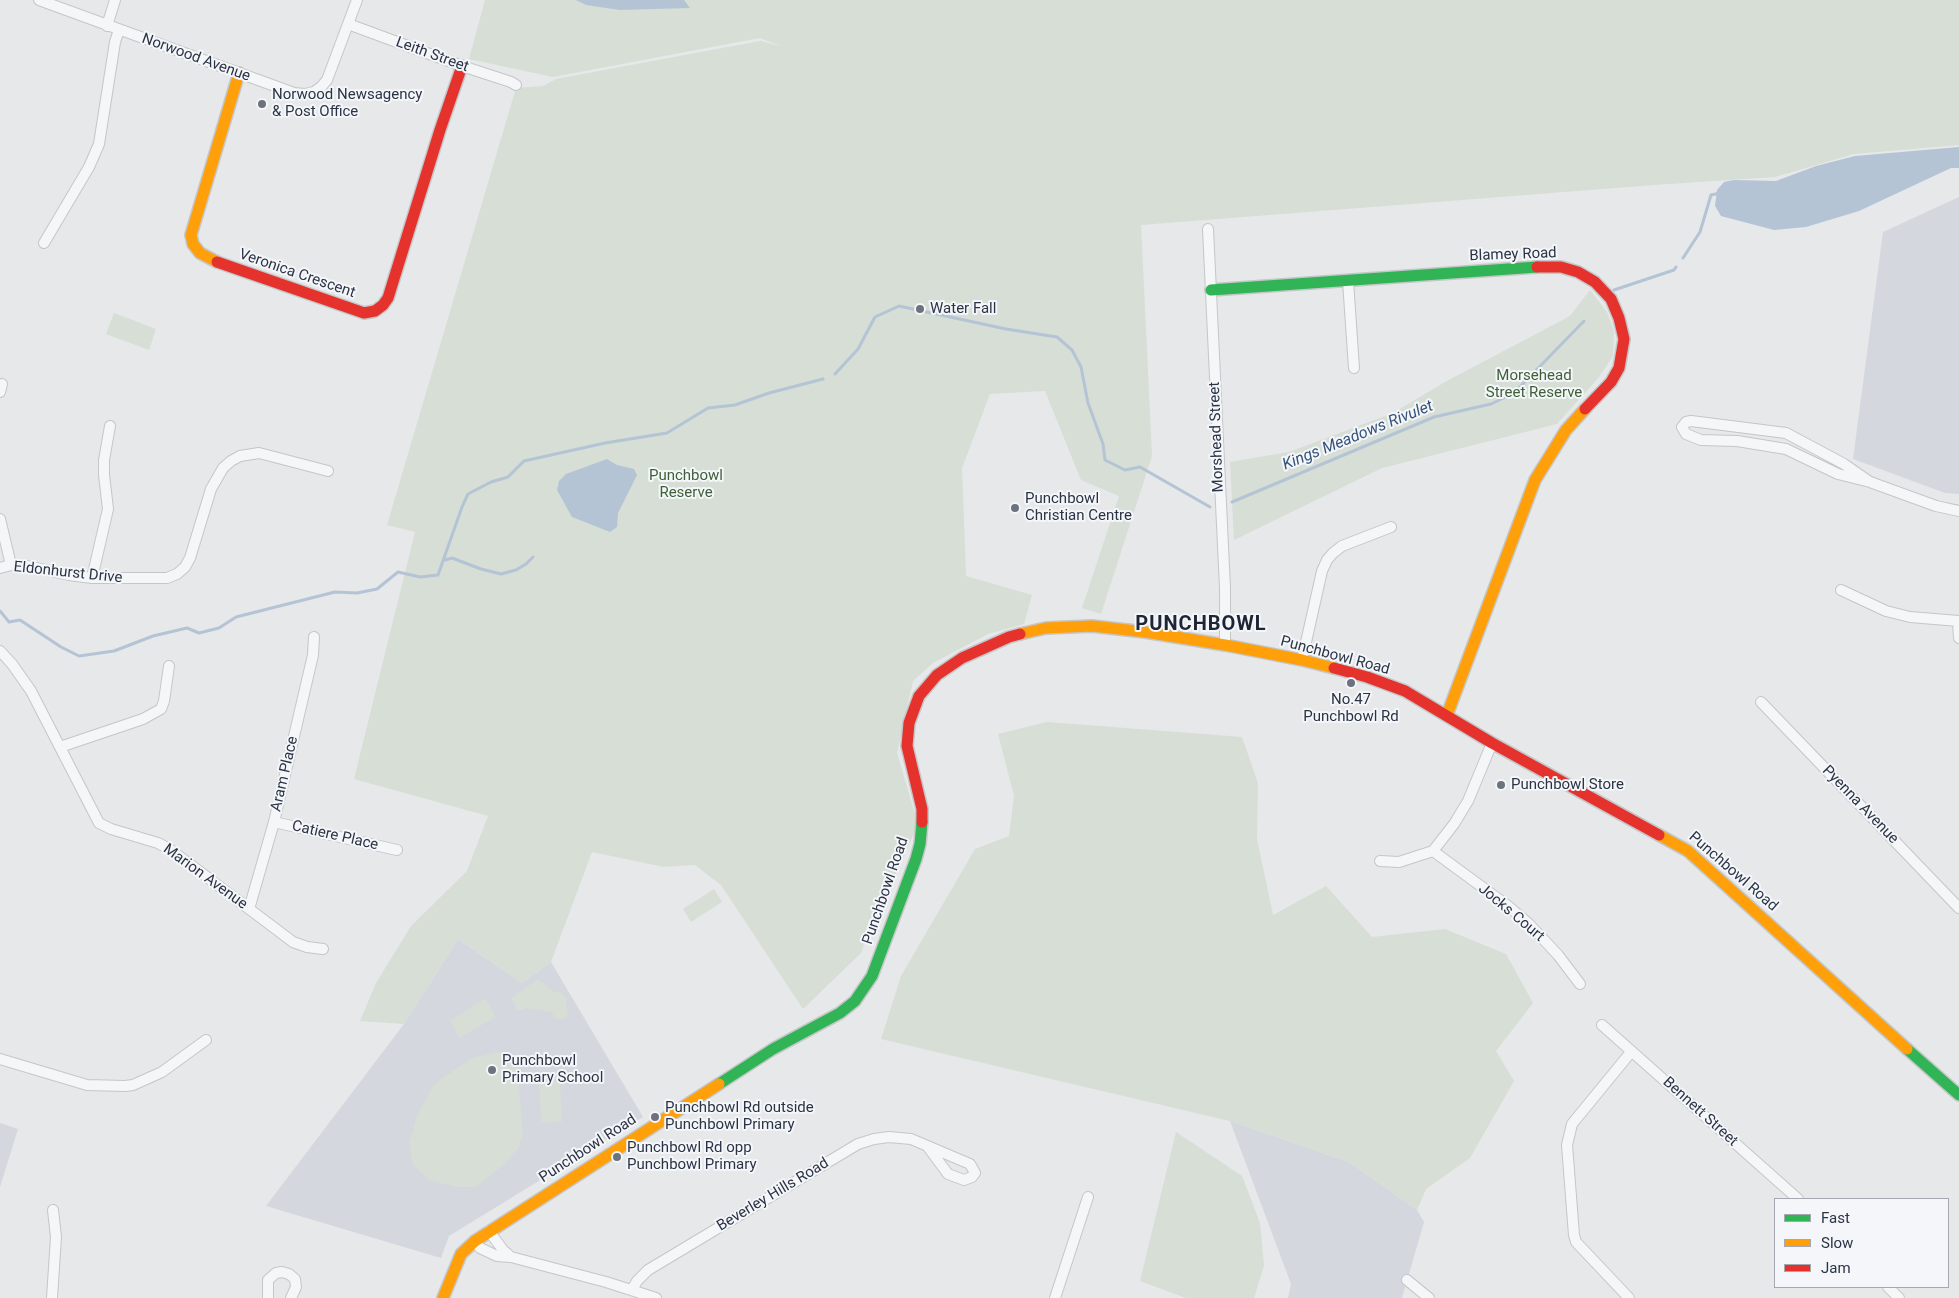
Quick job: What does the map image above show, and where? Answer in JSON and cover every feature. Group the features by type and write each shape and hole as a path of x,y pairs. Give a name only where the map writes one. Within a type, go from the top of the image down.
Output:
{"street":[{"name":"Norwood Avenue","path":"38,0 294,93 305,94 314,92 327,80 357,0"},
{"path":"107,26 115,0"},
{"name":"Leith Street","path":"348,24 516,85"},
{"path":"44,243 89,166 99,144 118,30"},
{"name":"Veronica Crescent","path":"239,72 192,226 193,244 200,253 208,258 364,313 374,311 383,305 388,298 438,136 462,66"},
{"name":"Morshead Street","path":"1208,229 1225,588 1225,645"},
{"name":"Blamey Road","path":"1211,290 1531,267 1561,267 1578,272 1595,282 1611,299 1619,318 1624,338 1620,368 1611,382 1566,430 1535,480 1447,715"},
{"path":"1348,281 1354,368"},
{"path":"1870,482 1844,464 1786,433 1691,420 1682,427 1686,434 1701,440 1737,441 1786,449 1838,474 1870,482 1936,506 1959,511"},
{"path":"92,578 108,509 104,460 110,426"},
{"name":"Eldonhurst Drive","path":"0,568 11,565 27,566 92,578 167,578 177,574 185,567 190,558 216,478 222,468 240,456 259,453 328,471"},
{"path":"0,519 11,565"},
{"path":"1302,660 1322,571 1327,560 1342,546 1391,527"},
{"path":"1841,590 1886,611 1910,617 1958,622 1959,638"},
{"name":"Punchbowl Road","path":"443,1298 461,1254 475,1241 773,1049 840,1013 861,994 876,965 920,844 922,809 908,746 911,713 924,688 946,668 979,649 1009,637 1035,630 1092,626 1145,632 1225,645 1302,660 1383,682 1413,696 1688,851 1957,1090"},
{"name":"Aram Place","path":"249,909 274,822 313,655 314,637"},
{"name":"Marion Avenue","path":"0,651 31,690 99,823 111,829 158,843 171,850 293,942 307,947 323,949"},
{"path":"60,746 143,718 161,709 169,666"},
{"name":"Pyenna Avenue","path":"1761,702 1959,908"},
{"path":"1380,861 1399,862 1433,851 1454,824 1468,801 1492,742"},
{"name":"Catiere Place","path":"274,822 397,850"},
{"name":"Jocks Court","path":"1433,851 1508,906 1529,924 1558,955 1580,984"},
{"name":"Bennett Street","path":"1602,1025 1797,1198"},
{"path":"0,1059 87,1085 125,1086 133,1085 162,1072 206,1040"},
{"path":"1629,1298 1576,1242 1567,1145 1572,1124 1631,1052"},
{"name":"Beverley Hills Road","path":"632,1290 637,1281 648,1270 858,1144 874,1139 900,1137 911,1139 928,1147"},
{"path":"1056,1298 1088,1197"},
{"path":"52,1298 56,1238 53,1210"},
{"path":"489,1232 511,1257"},
{"path":"475,1241 486,1252 497,1256 511,1257 656,1298"},
{"path":"268,1298 268,1280 276,1273 282,1272 289,1274 295,1280 296,1287 290,1298"},
{"path":"1408,1280 1429,1298"},
{"path":"1889,1288 1899,1298"}],"shaded area":[{"path":"1959,197 1959,494 1945,493 1853,459 1883,232"},
{"name":"Punchbowl Primary School","path":"458,939 522,983 551,962 643,1117 449,1236 441,1258 266,1206 404,1024"},
{"path":"1230,1121 1349,1162 1417,1210 1424,1222 1402,1298 1288,1298 1291,1284"},
{"path":"0,1123 18,1129 0,1187"}],"green space":[{"name":"Punchbowl Reserve","path":"485,0 1959,0 1959,145 1854,154 1775,177 1141,225 1152,456 1101,614 1082,608 1119,496 1081,480 1045,391 990,394 962,468 966,576 1032,595 1024,624 988,634 933,663 913,681 897,753 918,824 875,922 872,922 861,953 803,1009 721,885 695,865 664,867 592,852 551,962 522,983 458,939 404,1024 360,1021 376,983 411,926 467,871 488,816 354,779 415,532 387,525 516,88 543,86 556,79 760,41 781,46 760,38 553,77 469,59"},
{"name":"Morsehead Street Reserve","path":"1590,290 1607,312 1614,331 1613,356 1599,377 1557,424 1382,468 1234,540 1230,462 1289,452 1393,413 1445,382 1570,316"},
{"path":"114,313 156,329 149,350 106,334"},
{"path":"1047,722 1242,737 1258,783 1257,839 1273,915 1326,886 1372,937 1445,929 1506,954 1533,1003 1496,1051 1514,1081 1470,1158 1426,1189 1417,1210 1349,1162 1230,1121 881,1039 901,976 975,849 1009,836 1014,796 998,734"},
{"path":"714,889 722,902 691,922 683,909"},
{"path":"538,979 555,992 560,992 566,997 568,1017 557,1020 551,1012 527,1008 518,1011 511,998"},
{"path":"485,998 496,1017 459,1038 450,1021"},
{"path":"499,1052 517,1062 523,1135 519,1147 505,1164 476,1187 457,1187 429,1180 413,1165 409,1143 418,1113 434,1084 472,1058"},
{"path":"560,1081 562,1122 541,1123 539,1082"},
{"path":"1176,1132 1242,1176 1260,1223 1264,1266 1254,1298 1186,1298 1140,1281"}],"water":[{"path":"576,0 684,0 690,8 620,10 586,5"},
{"path":"1959,147 1959,168 1951,168 1859,211 1806,227 1774,230 1721,216 1715,206 1717,190 1724,182 1734,180 1776,181 1816,166 1855,156"},
{"path":"607,459 617,465 634,469 637,475 618,513 617,527 610,532 572,517 557,490 559,481 566,474"}],"waterway":[{"name":"Kings Meadows Rivulet","path":"1683,258 1700,232 1711,195 1720,193"},
{"name":"Kings Meadows Rivulet","path":"1614,290 1674,270 1676,267"},
{"name":"Kings Meadows Rivulet","path":"835,374 858,349 875,317 899,306 1006,329 1057,337 1072,350 1081,367 1088,403 1103,444 1105,460 1125,470 1140,467 1210,507"},
{"name":"Kings Meadows Rivulet","path":"1232,502 1434,417 1491,404 1514,393 1584,321"},
{"name":"Kings Meadows Rivulet","path":"0,611 9,622 20,620 61,647 79,656 114,651 153,636 187,628 199,633 219,628 236,617 335,592 357,593 377,589 398,572 420,577 438,575 468,494 491,482 508,477 524,461 605,443 667,433 708,408 735,405 769,393 823,379"},
{"path":"445,560 452,558 501,574 516,570 533,557"}],"traffic: fast":[{"path":"1211,290 1537,267"},
{"path":"719,1084 773,1049 840,1013 855,1001 872,976 916,859 920,844 922,822"},
{"path":"1907,1049 1959,1095"}],"traffic: slow":[{"path":"217,262 200,253 193,244 191,235 239,73"},
{"path":"1447,715 1535,480 1566,430 1585,409"},
{"path":"1020,634 1046,628 1092,626 1145,632 1225,645 1334,668"},
{"path":"1659,835 1688,851 1907,1049"},
{"path":"443,1298 461,1254 475,1241 719,1084"}],"traffic: jam":[{"path":"217,262 364,313 375,311 383,305 388,298 440,130 462,66"},
{"path":"1537,267 1561,267 1578,272 1595,282 1611,299 1619,318 1624,339 1619,368 1611,382 1585,409"},
{"path":"922,822 922,809 907,746 909,723 919,696 937,675 962,658 1020,634"},
{"path":"1334,668 1367,677 1405,691 1492,743 1659,835"}],"place":[{"name":"Norwood Newsagency & Post Office","path":"262,104"},
{"name":"Water Fall","path":"920,309"},
{"name":"Punchbowl Christian Centre","path":"1015,508"},
{"name":"No.47 Punchbowl Rd","path":"1351,683"},
{"name":"Punchbowl Store","path":"1501,785"},
{"name":"Punchbowl Primary School","path":"492,1070"},
{"name":"Punchbowl Rd outside Punchbowl Primary","path":"655,1117"},
{"name":"Punchbowl Rd opp Punchbowl Primary","path":"617,1157"}],"district":[{"name":"PUNCHBOWL","path":"1201,625"}]}
